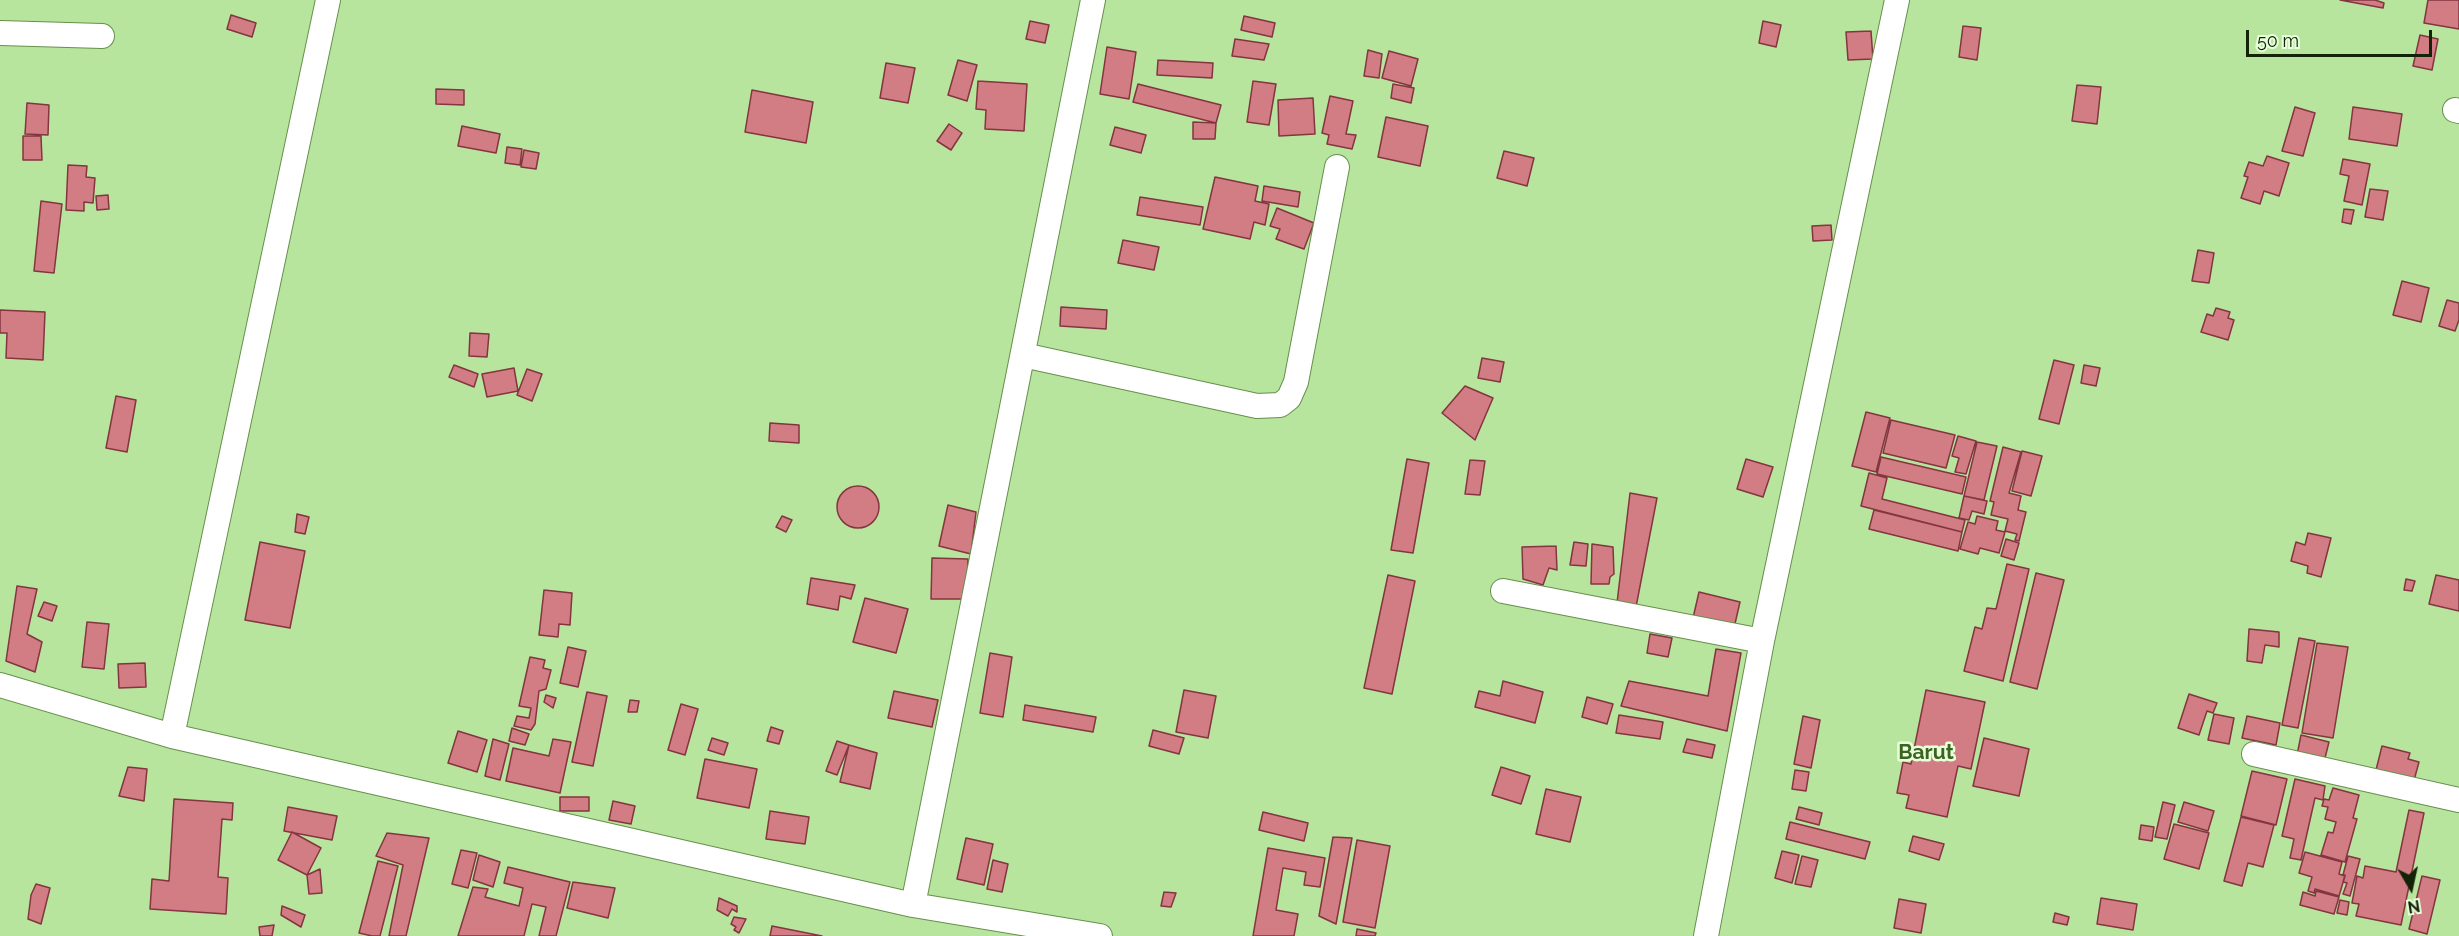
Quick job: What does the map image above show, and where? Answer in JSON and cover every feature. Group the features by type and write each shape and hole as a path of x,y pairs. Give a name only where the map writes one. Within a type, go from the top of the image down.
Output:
{"street":[{"path":"172,736 328,0"},
{"path":"913,905 1094,0"},
{"path":"1706,936 1762,641 1897,0"},
{"path":"0,33 102,36"},
{"path":"1023,355 1257,406 1280,405 1289,398 1296,382 1337,167"},
{"path":"1503,591 1762,641"},
{"path":"0,685 172,736 913,905 1100,936"},
{"path":"2254,754 2459,800"}],"building":[{"path":"2340,0 2375,0 2384,3 2383,8"},
{"path":"2428,0 2459,0 2459,29 2424,23"},
{"path":"231,15 256,23 252,37 227,29"},
{"path":"1244,16 1275,23 1272,37 1241,30"},
{"path":"1030,21 1049,25 1045,43 1026,39"},
{"path":"1763,21 1781,25 1776,47 1759,43"},
{"path":"1963,26 1981,28 1977,60 1959,57"},
{"path":"1871,31 1873,59 1848,60 1846,32"},
{"path":"2420,35 2438,39 2432,70 2413,66"},
{"path":"1235,39 1269,44 1264,60 1232,56"},
{"path":"1107,47 1136,52 1129,99 1100,94"},
{"path":"1368,50 1382,54 1379,78 1364,76"},
{"path":"1389,51 1418,59 1411,86 1382,78"},
{"path":"958,60 977,65 967,101 948,95"},
{"path":"1158,60 1213,63 1212,78 1157,75"},
{"path":"886,63 915,68 908,103 880,98"},
{"path":"978,81 1027,84 1024,131 985,129 986,110 976,109"},
{"path":"1253,81 1276,84 1269,125 1247,122"},
{"path":"1138,84 1221,105 1216,123 1133,102"},
{"path":"1393,84 1414,88 1411,103 1391,98"},
{"path":"2077,85 2101,87 2097,124 2072,121"},
{"path":"436,89 464,90 464,105 436,104"},
{"path":"752,90 813,102 806,143 745,132"},
{"path":"1330,96 1353,101 1346,134 1356,135 1352,149 1327,144 1329,135 1322,133"},
{"path":"1313,98 1315,134 1279,136 1278,100"},
{"path":"27,103 49,105 48,135 25,134"},
{"path":"2295,107 2315,113 2303,156 2282,151"},
{"path":"2353,107 2402,114 2397,146 2349,139"},
{"path":"1386,117 1428,126 1420,166 1378,157"},
{"path":"1193,122 1216,123 1215,139 1193,139"},
{"path":"949,124 962,133 951,150 937,141"},
{"path":"462,126 500,134 496,153 458,146"},
{"path":"1115,127 1146,135 1141,153 1110,145"},
{"path":"23,136 41,136 42,160 23,160"},
{"path":"507,147 522,149 520,165 505,163"},
{"path":"524,150 539,153 536,169 521,167"},
{"path":"1504,151 1534,158 1527,186 1497,178"},
{"path":"2267,156 2289,163 2279,196 2264,191 2260,204 2241,198 2248,177 2244,176 2249,162 2263,166"},
{"path":"2343,159 2370,164 2362,205 2344,201 2349,176 2340,174"},
{"path":"68,165 87,166 86,177 95,178 93,203 84,202 84,211 66,210"},
{"path":"1215,177 1258,186 1255,201 1269,204 1265,225 1254,222 1250,239 1203,229"},
{"path":"1264,186 1300,192 1298,207 1262,201"},
{"path":"2370,189 2388,191 2383,220 2365,217"},
{"path":"108,195 109,209 97,210 96,196"},
{"path":"1140,197 1203,207 1200,225 1137,215"},
{"path":"41,201 62,204 54,273 34,271"},
{"path":"1277,208 1314,223 1304,249 1276,239 1280,229 1270,226"},
{"path":"2344,209 2354,210 2351,224 2342,222"},
{"path":"1831,225 1832,240 1813,241 1812,226"},
{"path":"1123,240 1159,247 1154,270 1118,263"},
{"path":"2198,250 2214,253 2209,283 2192,281"},
{"path":"2402,281 2429,288 2421,322 2393,315"},
{"path":"2447,300 2459,303 2459,320 2455,331 2439,326"},
{"path":"1061,307 1107,310 1106,329 1060,326"},
{"path":"2216,308 2230,312 2228,318 2234,320 2228,340 2201,332 2207,314 2213,316"},
{"path":"0,310 45,312 43,360 6,358 7,333 0,333"},
{"path":"470,333 489,334 487,357 469,356"},
{"path":"1482,358 1504,362 1500,382 1478,378"},
{"path":"2054,360 2074,365 2059,424 2039,419"},
{"path":"454,365 478,374 474,387 449,377"},
{"path":"2084,365 2100,368 2096,386 2081,383"},
{"path":"514,368 518,391 487,397 482,374"},
{"path":"527,369 542,374 532,401 517,395"},
{"path":"1465,386 1493,398 1475,440 1442,413"},
{"path":"116,396 136,400 127,452 106,448"},
{"path":"1866,412 1890,418 1876,472 1852,466"},
{"path":"1891,420 1955,435 1946,468 1883,453"},
{"path":"770,423 799,425 799,443 769,441"},
{"path":"1958,436 1976,441 1966,474 1955,472 1959,458 1952,456"},
{"path":"1977,442 1997,446 1984,500 1964,496"},
{"path":"2003,447 2021,452 2009,493 2021,496 2018,510 2026,512 2019,541 2015,540 2017,534 2005,531 2008,519 1991,515 1994,502 1990,501"},
{"path":"2022,451 2042,456 2031,496 2012,491"},
{"path":"1881,457 1966,477 1962,494 1877,474"},
{"path":"1407,459 1429,463 1413,553 1391,550"},
{"path":"1746,459 1773,467 1763,497 1737,489"},
{"path":"1470,460 1485,461 1480,495 1465,494"},
{"path":"1869,473 1887,478 1882,499 1965,520 1962,532 1861,506"},
{"path":"858,486 873,492 879,507 873,522 858,528 843,522 837,507 843,492"},
{"path":"1630,493 1657,498 1636,607 1617,603"},
{"path":"1964,496 1987,501 1984,514 1972,511 1969,520 1959,518"},
{"path":"948,505 976,512 971,554 939,546"},
{"path":"1874,510 1962,532 1958,551 1869,529"},
{"path":"297,514 309,517 305,534 295,532"},
{"path":"782,516 792,520 786,532 776,527"},
{"path":"1977,516 1998,521 1996,530 2005,532 1999,553 1980,548 1978,554 1960,549 1968,522 1975,524"},
{"path":"2308,533 2331,538 2321,577 2307,573 2308,566 2291,561 2296,542 2305,545"},
{"path":"2006,539 2019,543 2014,560 2001,556"},
{"path":"260,542 305,551 290,628 245,620"},
{"path":"1574,542 1588,544 1586,566 1570,565"},
{"path":"1592,544 1613,547 1614,574 1610,577 1609,584 1591,584"},
{"path":"1556,546 1557,570 1549,568 1543,585 1523,579 1522,547"},
{"path":"932,558 968,559 967,599 931,599"},
{"path":"2007,564 2029,569 2003,681 1964,671 1975,627 1982,629 1987,608 1996,609"},
{"path":"2036,573 2064,580 2037,689 2010,682"},
{"path":"1388,575 1415,581 1392,694 1364,688"},
{"path":"2436,575 2459,580 2459,611 2429,604"},
{"path":"811,578 855,585 851,599 840,596 838,610 807,604"},
{"path":"2406,579 2415,581 2412,591 2404,590"},
{"path":"17,586 37,589 27,634 42,642 35,672 6,661"},
{"path":"544,590 572,593 570,625 559,624 558,637 539,635"},
{"path":"1699,592 1740,602 1734,628 1693,618"},
{"path":"865,598 908,609 896,653 853,642"},
{"path":"44,602 57,606 52,621 38,616"},
{"path":"87,622 109,624 104,669 82,667"},
{"path":"2249,629 2279,632 2279,647 2265,645 2262,663 2247,661"},
{"path":"1650,634 1672,638 1668,657 1647,653"},
{"path":"2299,638 2315,641 2298,728 2282,725"},
{"path":"2317,643 2348,647 2333,738 2302,733"},
{"path":"568,647 586,651 578,687 560,683"},
{"path":"1716,649 1741,653 1727,731 1621,706 1629,681 1708,696"},
{"path":"990,653 1012,657 1003,717 980,713"},
{"path":"530,657 545,660 543,668 551,670 546,689 539,691 535,724 531,730 514,726 517,716 529,718 531,708 519,706"},
{"path":"145,663 146,687 119,688 118,664"},
{"path":"1503,681 1543,692 1535,723 1475,707 1479,691 1500,696"},
{"path":"1184,690 1216,696 1208,738 1176,732"},
{"path":"1926,690 1985,702 1971,769 1958,766 1947,817 1906,808 1909,795 1897,793 1903,762 1911,764"},
{"path":"894,691 938,700 932,727 888,718"},
{"path":"587,692 607,696 593,766 572,762"},
{"path":"2189,694 2217,703 2213,713 2207,711 2199,735 2178,728"},
{"path":"546,695 556,698 553,708 544,702"},
{"path":"1587,697 1613,704 1607,724 1582,717"},
{"path":"630,700 639,701 637,712 628,712"},
{"path":"681,704 698,709 685,755 668,750"},
{"path":"1025,705 1096,717 1093,732 1023,720"},
{"path":"2214,714 2234,718 2229,744 2208,740"},
{"path":"1619,715 1663,722 1660,739 1616,733"},
{"path":"1803,716 1820,720 1811,768 1794,764"},
{"path":"2247,716 2280,723 2276,745 2242,738"},
{"path":"771,727 783,731 779,744 767,741"},
{"path":"512,728 529,734 525,745 509,741"},
{"path":"1153,730 1184,738 1179,754 1149,746"},
{"path":"458,731 487,740 477,772 448,763"},
{"path":"2301,735 2329,742 2324,762 2297,755"},
{"path":"712,738 728,743 724,755 708,750"},
{"path":"1984,738 2029,749 2019,796 1973,786"},
{"path":"493,739 509,744 500,780 485,776"},
{"path":"553,739 571,742 560,793 506,781 513,748 549,756"},
{"path":"1687,739 1715,745 1712,758 1683,752"},
{"path":"837,741 849,745 837,775 826,771"},
{"path":"849,745 877,753 870,789 840,782"},
{"path":"2382,746 2410,753 2408,759 2419,762 2413,784 2375,774"},
{"path":"705,759 757,769 749,808 697,798"},
{"path":"128,767 147,769 144,801 119,796"},
{"path":"1501,767 1530,776 1521,804 1492,795"},
{"path":"1795,770 1809,772 1806,791 1792,789"},
{"path":"2252,771 2287,779 2276,825 2241,816"},
{"path":"2295,779 2325,786 2323,800 2315,798 2301,860 2290,858 2294,839 2282,836"},
{"path":"2333,788 2359,795 2353,818 2357,819 2345,862 2321,855 2328,832 2333,833 2336,822 2325,819 2328,807 2322,806 2324,799 2329,800"},
{"path":"1546,789 1581,797 1570,842 1536,834"},
{"path":"560,797 589,797 589,811 560,811"},
{"path":"174,799 233,803 232,820 222,819 218,877 228,878 226,914 150,909 152,879 169,881"},
{"path":"613,801 635,806 631,824 609,820"},
{"path":"2163,802 2175,805 2167,839 2155,837"},
{"path":"2184,802 2214,811 2208,831 2178,822"},
{"path":"288,807 337,816 332,840 284,831"},
{"path":"1799,807 1822,813 1819,825 1796,819"},
{"path":"2409,810 2424,813 2401,925 2356,916 2359,904 2352,903 2357,876 2363,878 2365,866 2396,872"},
{"path":"770,811 809,817 805,844 766,839"},
{"path":"1263,812 1308,823 1304,841 1259,830"},
{"path":"2241,817 2274,825 2263,867 2248,863 2242,886 2224,881"},
{"path":"1790,822 1870,842 1865,859 1786,839"},
{"path":"2174,824 2209,833 2199,869 2164,859"},
{"path":"2141,825 2154,827 2152,841 2139,839"},
{"path":"292,832 321,848 307,875 278,860"},
{"path":"387,833 429,838 406,936 389,936 403,865 376,856"},
{"path":"1913,836 1944,844 1939,860 1909,851"},
{"path":"1333,837 1352,838 1336,924 1319,916"},
{"path":"966,838 993,844 984,885 957,879"},
{"path":"1357,840 1390,846 1375,928 1343,922"},
{"path":"1268,848 1325,858 1320,887 1304,885 1306,872 1283,868 1276,910 1298,914 1294,936 1253,936"},
{"path":"461,850 477,853 468,888 452,884"},
{"path":"1782,851 1799,855 1792,883 1775,878"},
{"path":"2305,852 2342,862 2339,874 2345,876 2339,896 2315,889 2314,893 2308,891 2312,877 2299,873"},
{"path":"479,855 500,862 493,887 473,880"},
{"path":"1802,856 1818,860 1811,887 1795,884"},
{"path":"2348,856 2360,859 2350,896 2343,894 2347,883 2343,882 2345,875 2343,875"},
{"path":"993,860 1008,864 1002,892 987,889"},
{"path":"378,861 398,866 380,936 372,936 359,933"},
{"path":"508,867 570,882 556,936 539,936 546,907 532,904 524,936 458,936 473,887 488,889 485,897 519,906 523,888 504,883"},
{"path":"320,869 322,893 309,894 307,875"},
{"path":"2422,876 2440,880 2427,934 2409,929"},
{"path":"573,882 615,888 608,918 567,908"},
{"path":"36,884 50,888 41,924 28,919 31,895"},
{"path":"2316,891 2339,897 2334,914 2300,905 2303,892 2315,896"},
{"path":"1164,892 1176,893 1171,907 1161,906"},
{"path":"719,898 737,906 737,912 732,909 728,916 717,910"},
{"path":"2101,898 2137,904 2133,930 2097,924"},
{"path":"1899,899 1926,904 1921,933 1894,928"},
{"path":"2340,900 2349,902 2347,915 2337,913"},
{"path":"282,906 305,915 301,927 281,915"},
{"path":"2055,913 2069,917 2067,925 2053,922"},
{"path":"734,917 746,919 739,933 731,924"},
{"path":"274,925 272,936 260,936 259,927"},
{"path":"772,926 822,936 770,936"},
{"path":"1357,929 1376,933 1375,936 1356,936"}],"district":[{"name":"Barut","path":"1926,753"}]}
